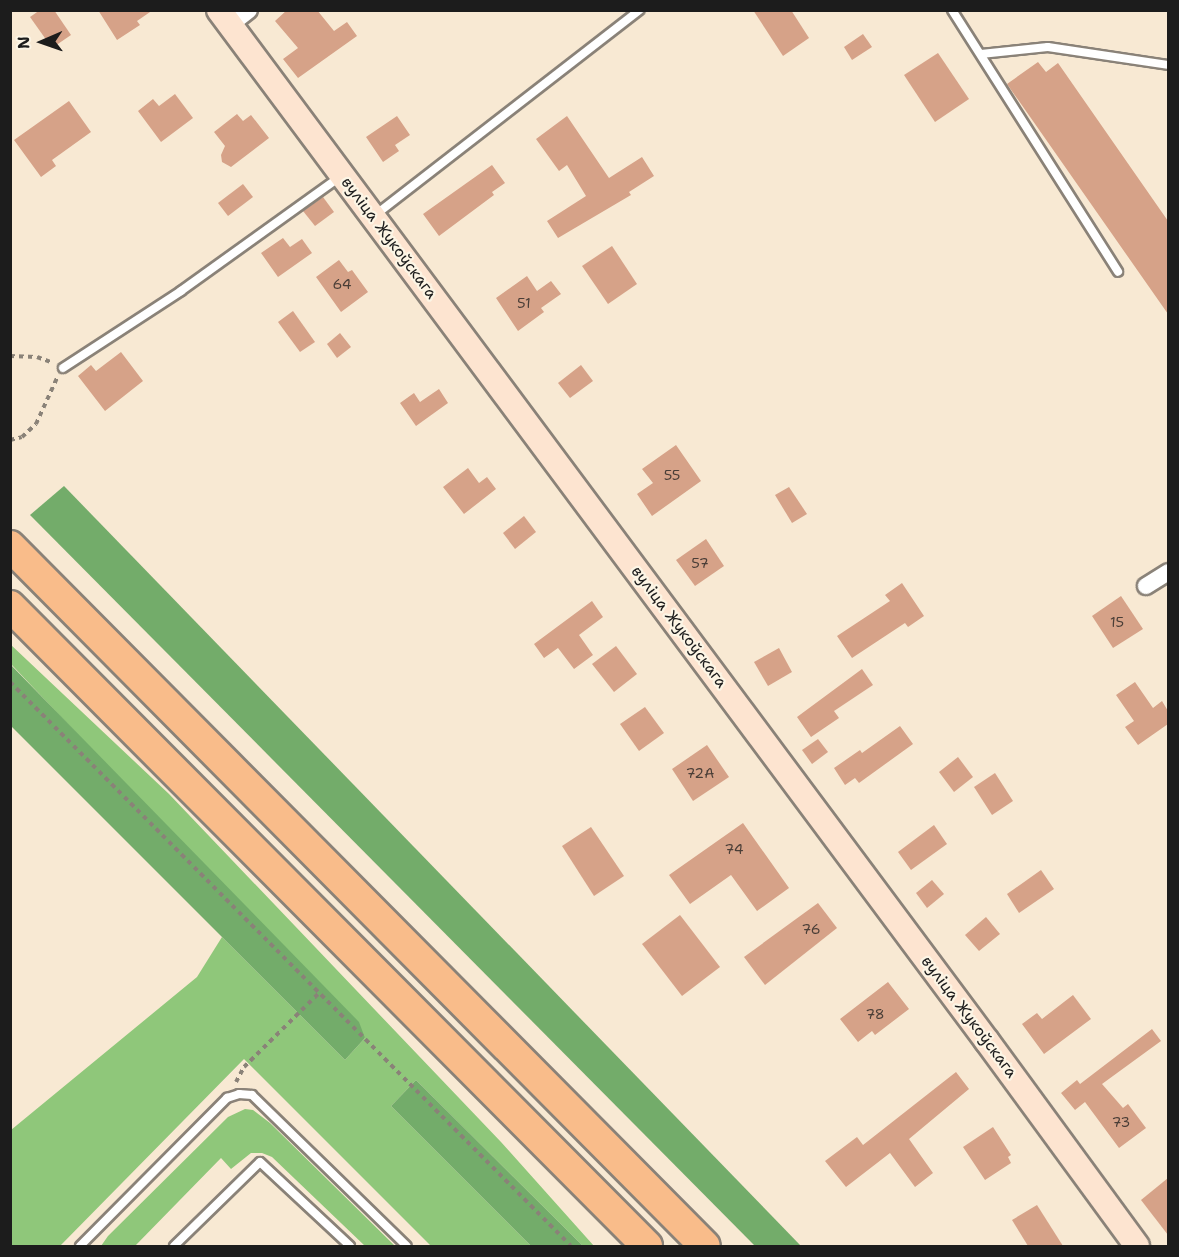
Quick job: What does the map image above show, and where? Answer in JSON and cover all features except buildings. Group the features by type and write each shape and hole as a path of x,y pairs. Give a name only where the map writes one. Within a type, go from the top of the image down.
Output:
{"highway":[{"path":"10,546 705,1246"},
{"path":"10,606 647,1246"}],"street":[{"path":"224,18 249,10"},
{"name":"вуліца Жукоўскага","path":"224,18 374,216 1137,1246"},
{"path":"1146,586 1168,572"}],"lane":[{"path":"374,216 640,10"},
{"path":"952,10 1118,272"},
{"path":"981,54 1048,47 1168,65"},
{"path":"63,368 181,291 342,175"},
{"path":"80,1246 227,1098 239,1094 252,1095 407,1246"},
{"path":"174,1246 260,1162 350,1246"}],"path":[{"path":"10,356 37,357 63,368 36,424 22,437 10,440"},
{"path":"10,682 571,1246"},
{"path":"227,1098 244,1067 319,993"}],"green space":[{"path":"64,486 801,1246 755,1246 30,515"},
{"path":"10,644 169,794 501,1142 594,1246 583,1246 416,1080 391,1106 531,1246 431,1246 244,1059 60,1246 11,1246 11,1130 197,977 222,937 345,1060 365,1038 11,664"},
{"path":"10,664 359,1022 365,1038 345,1060 11,726"},
{"path":"416,1080 583,1246 531,1246 391,1106"},
{"path":"245,1109 253,1110 270,1123 395,1246 365,1246 272,1157 262,1153 251,1153 231,1169 221,1158 135,1246 101,1246 108,1236 228,1117"}]}
